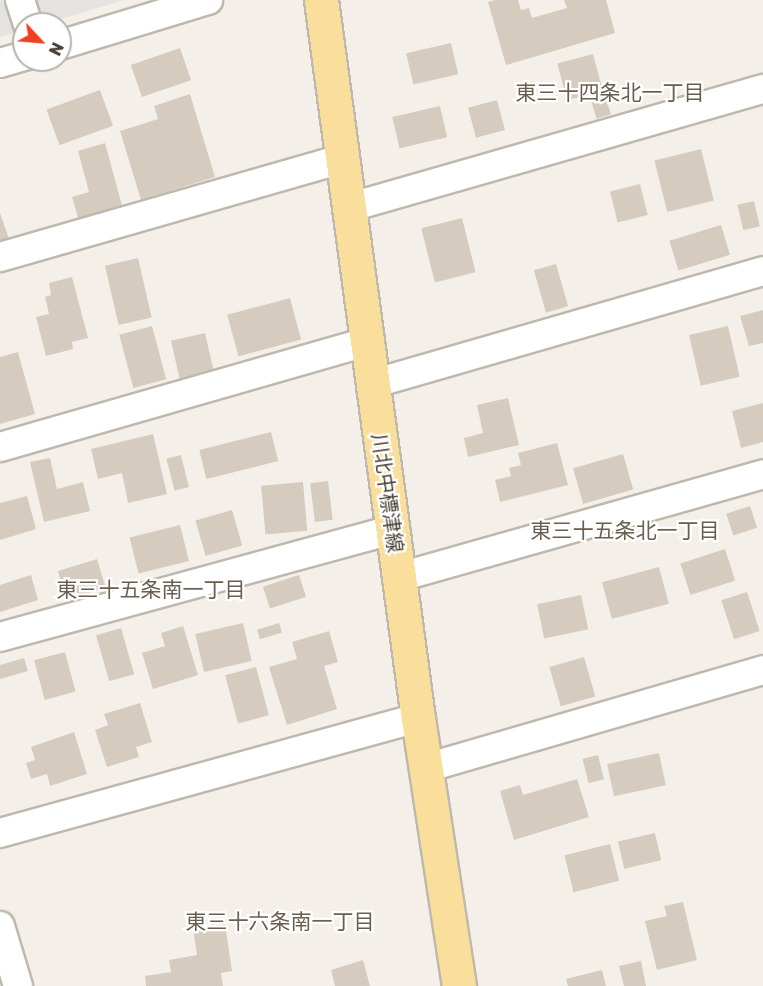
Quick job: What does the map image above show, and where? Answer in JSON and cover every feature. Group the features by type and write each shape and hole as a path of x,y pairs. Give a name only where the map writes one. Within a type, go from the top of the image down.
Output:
{"main road":[{"name":"川北中標津線","path":"321,0 342,159 351,207 366,342 400,578 417,718 459,986"}],"street":[{"path":"72,41 208,0"},
{"path":"351,207 763,89"},
{"path":"0,256 342,159"},
{"path":"372,384 763,271"},
{"path":"0,447 366,342"},
{"path":"400,578 763,474"},
{"path":"0,637 392,530"},
{"path":"426,768 763,670"},
{"path":"0,833 417,718"},
{"path":"0,926 18,986"}],"shaded area":[{"path":"0,0 124,0 72,16 72,12 12,12 12,34 0,37"}],"building":[{"path":"518,0 521,10 529,8 532,18 567,8 564,0 606,0 615,33 506,65 488,2"},
{"path":"451,43 458,74 413,85 406,53"},
{"path":"180,48 191,80 142,97 131,65"},
{"path":"593,54 603,91 567,100 557,64"},
{"path":"100,90 113,126 59,145 46,109"},
{"path":"190,94 215,177 141,200 120,131 158,119 154,106"},
{"path":"606,98 611,114 597,119 592,102"},
{"path":"497,100 505,130 476,138 468,108"},
{"path":"440,106 447,137 399,148 392,117"},
{"path":"105,143 123,209 79,221 72,197 89,192 78,151"},
{"path":"701,149 714,200 667,212 654,161"},
{"path":"640,184 648,215 618,223 610,191"},
{"path":"754,201 760,226 743,230 737,205"},
{"path":"0,213 9,239 0,242"},
{"path":"462,218 476,272 435,282 421,228"},
{"path":"721,225 730,255 678,270 669,241"},
{"path":"138,258 152,317 119,325 105,266"},
{"path":"556,264 568,306 546,313 534,270"},
{"path":"72,277 88,338 72,342 73,349 46,356 36,317 49,314 45,297 51,295 49,283"},
{"path":"290,298 301,340 238,356 227,315"},
{"path":"763,310 763,343 749,346 740,316"},
{"path":"152,326 166,379 133,388 119,335"},
{"path":"728,326 740,377 701,386 689,335"},
{"path":"205,333 214,373 180,381 171,341"},
{"path":"18,352 35,414 0,424 0,357"},
{"path":"508,398 519,445 468,457 464,438 483,433 477,405"},
{"path":"763,403 763,442 741,448 732,411"},
{"path":"271,432 278,461 206,479 199,450"},
{"path":"153,434 167,494 128,503 122,473 98,479 91,449"},
{"path":"557,443 568,485 500,502 495,480 511,476 509,468 521,465 518,453"},
{"path":"623,454 633,490 583,504 573,468"},
{"path":"181,455 189,487 174,491 166,459"},
{"path":"50,458 57,489 83,482 90,511 44,522 30,462"},
{"path":"328,481 333,520 315,522 310,483"},
{"path":"303,482 307,531 265,534 261,486"},
{"path":"27,496 36,529 0,540 0,503"},
{"path":"750,506 757,528 733,536 726,514"},
{"path":"232,510 242,546 206,556 195,520"},
{"path":"180,525 189,561 138,573 130,538"},
{"path":"725,549 735,580 690,595 680,564"},
{"path":"97,559 106,588 67,600 58,571"},
{"path":"659,567 669,604 612,619 602,582"},
{"path":"31,575 38,600 0,612 0,585"},
{"path":"299,575 306,597 270,609 263,587"},
{"path":"747,592 760,631 734,639 721,600"},
{"path":"581,595 588,629 544,639 537,604"},
{"path":"243,623 252,661 204,672 195,634"},
{"path":"279,623 282,633 260,639 257,630"},
{"path":"183,626 198,675 153,689 142,653 165,646 161,633"},
{"path":"121,628 134,674 109,681 96,635"},
{"path":"329,631 338,662 324,666 337,709 287,725 269,667 297,659 292,642"},
{"path":"65,652 76,692 45,700 34,660"},
{"path":"584,657 595,696 561,706 549,667"},
{"path":"24,658 28,671 0,679 0,665"},
{"path":"256,667 269,715 238,724 225,675"},
{"path":"140,703 152,742 136,747 139,757 107,767 95,730 108,725 104,714"},
{"path":"74,732 87,774 50,786 47,774 31,779 26,763 35,760 31,747"},
{"path":"659,753 666,785 614,796 607,764"},
{"path":"598,755 604,779 589,783 582,759"},
{"path":"577,779 589,817 514,840 500,791 520,785 523,795"},
{"path":"655,833 661,860 624,869 618,842"},
{"path":"610,844 619,881 574,892 564,855"},
{"path":"683,902 697,960 657,970 645,921 667,916 664,906"},
{"path":"225,924 232,971 221,973 223,986 146,986 145,976 171,972 169,960 197,955 193,929"},
{"path":"363,960 370,986 335,986 331,970"},
{"path":"641,961 646,986 624,986 619,966"},
{"path":"602,970 606,986 568,986 566,979"}],"district":[{"name":"東三十四条北一丁目","path":"610,92"},
{"name":"東三十五条北一丁目","path":"625,530"},
{"name":"東三十五条南一丁目","path":"151,589"},
{"name":"東三十六条南一丁目","path":"280,921"}]}
